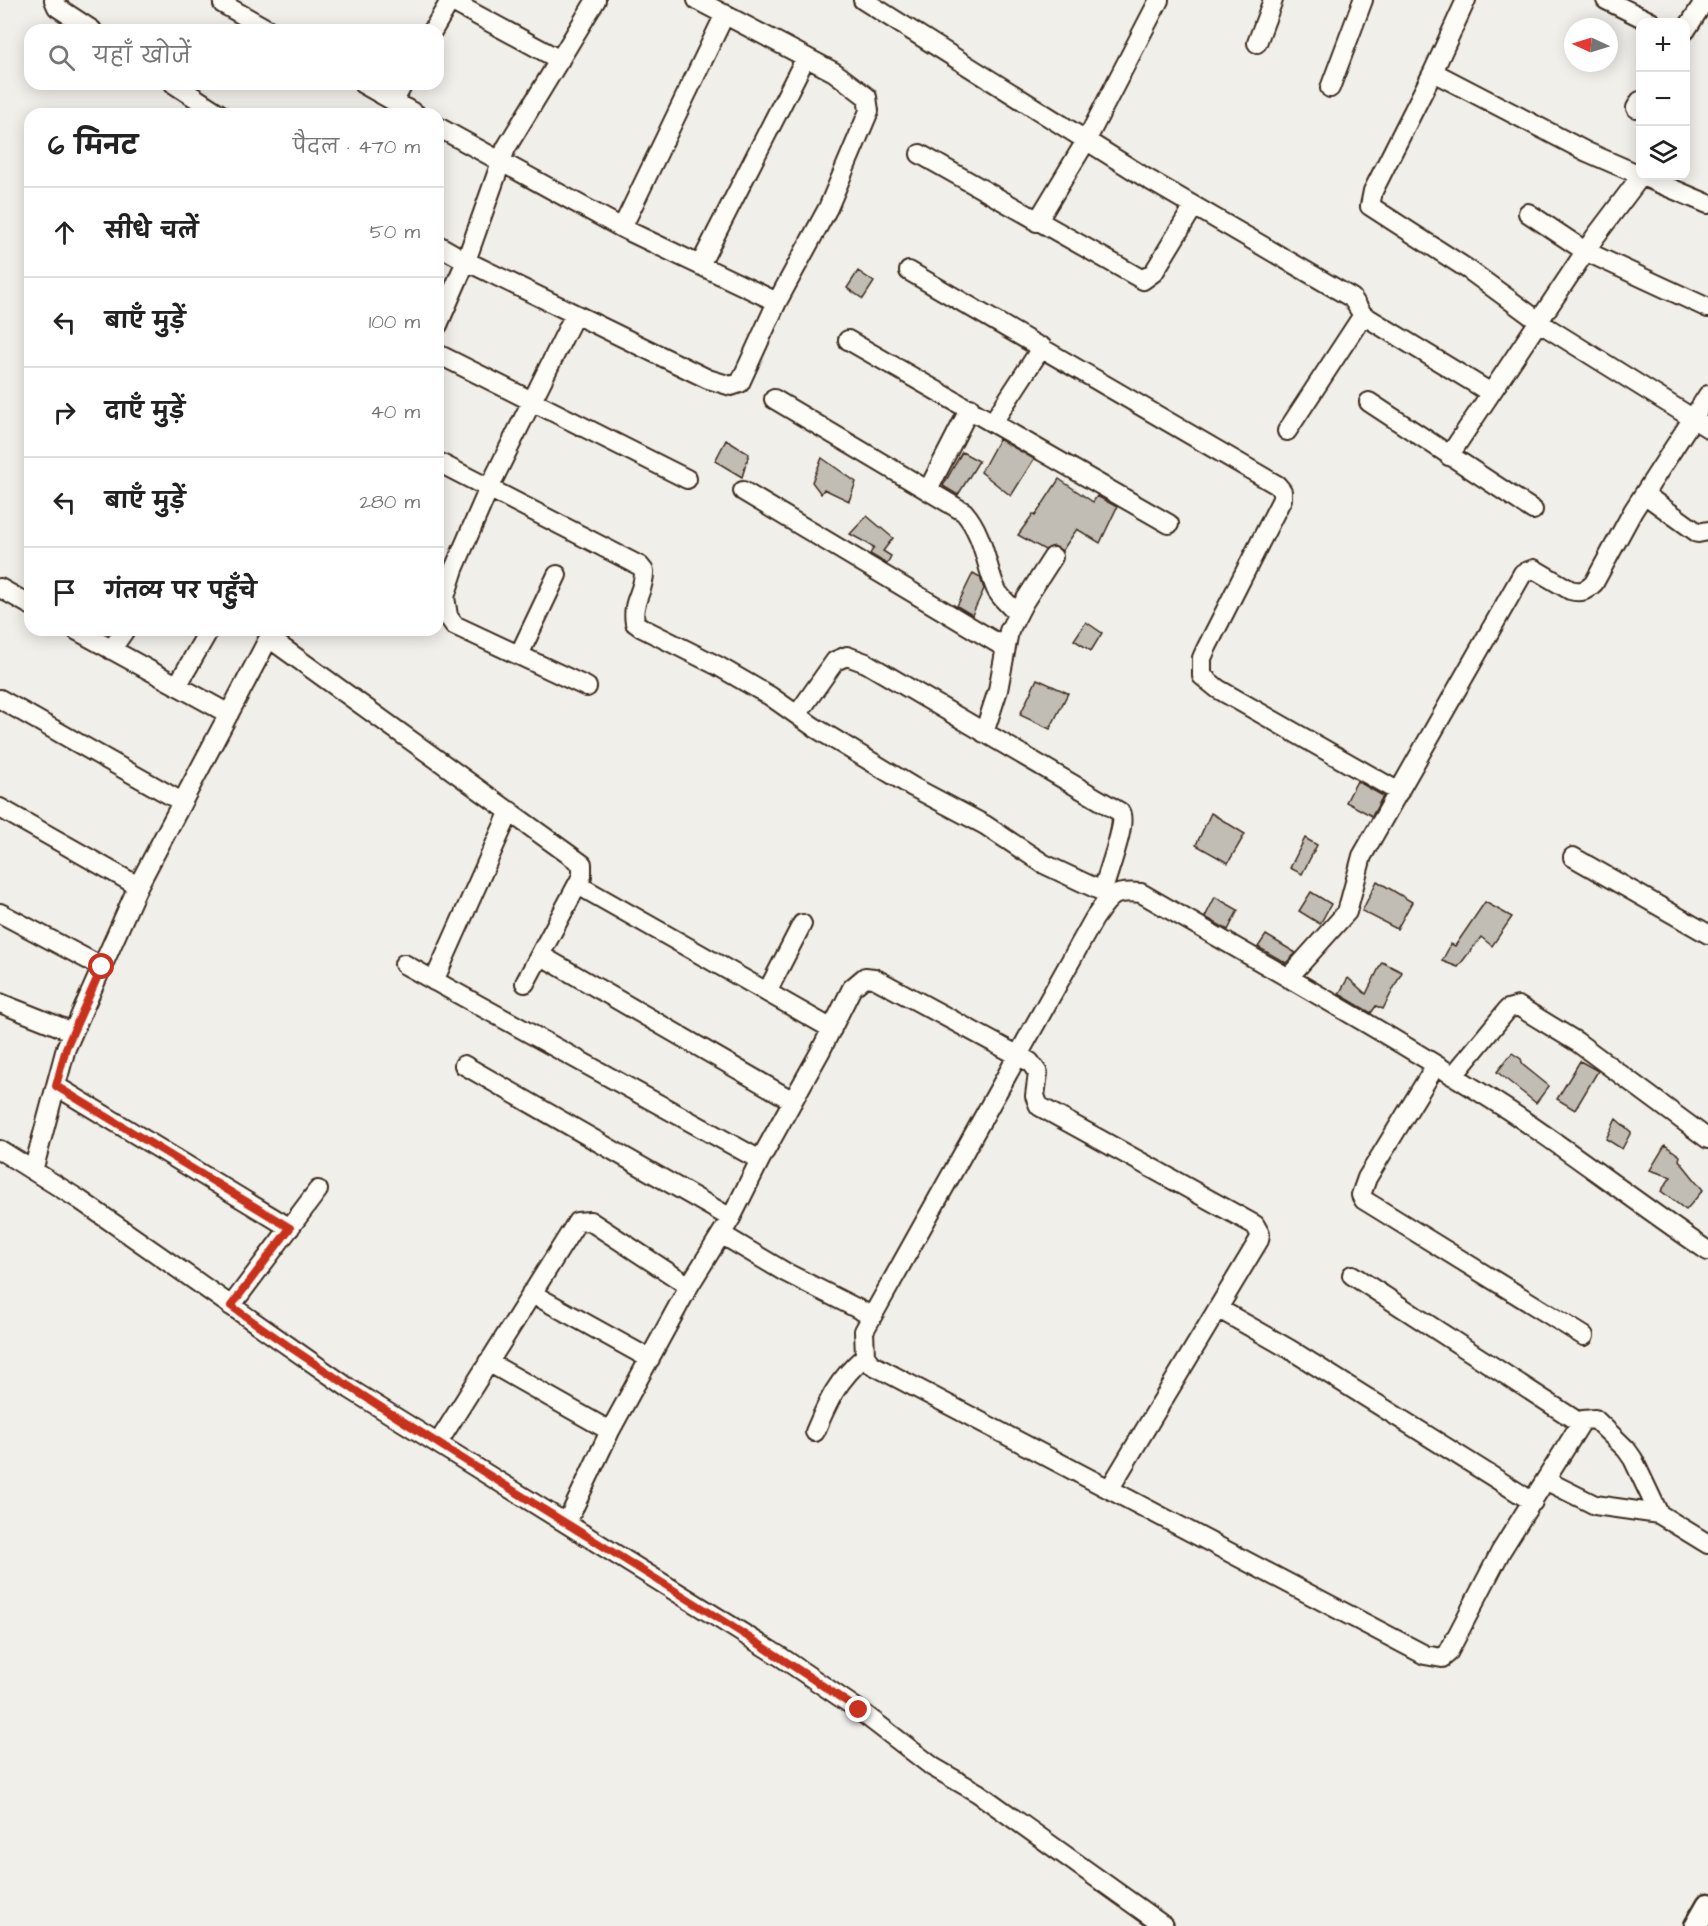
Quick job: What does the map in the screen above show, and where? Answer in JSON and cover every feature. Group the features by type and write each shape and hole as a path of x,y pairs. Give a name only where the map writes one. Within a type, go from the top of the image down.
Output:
{"street":[{"path":"54,0 57,7 83,24"},
{"path":"436,24 449,0 560,60"},
{"path":"444,311 466,261 506,148 596,0"},
{"path":"444,248 708,379 732,386 740,383 777,302 828,208 869,111 867,97 856,87 806,57 697,0"},
{"path":"863,0 1086,141 1352,298 1363,315 1491,393"},
{"path":"1037,222 1086,141 1159,0"},
{"path":"1257,43 1273,0"},
{"path":"1330,88 1363,0"},
{"path":"1466,0 1433,72 1373,191 1370,207 1469,270 1538,321 1701,423"},
{"path":"1606,0 1643,18"},
{"path":"1690,24 1705,0"},
{"path":"223,4 258,24"},
{"path":"622,228 725,14"},
{"path":"700,265 806,57"},
{"path":"1433,72 1587,152 1636,173"},
{"path":"182,90 206,108"},
{"path":"374,90 405,108"},
{"path":"393,101 399,90"},
{"path":"444,130 622,228 777,302"},
{"path":"920,154 1143,280 1154,272 1194,206"},
{"path":"1449,456 1538,321 1637,180"},
{"path":"1653,180 1708,204"},
{"path":"1528,213 1586,251 1708,308"},
{"path":"909,271 1278,485 1282,491 1282,499 1206,649 1202,658 1202,676 1218,689 1399,792"},
{"path":"575,314 489,488 454,569 445,597 448,616 454,625 587,687"},
{"path":"1287,431 1363,315"},
{"path":"848,340 970,408 1168,524"},
{"path":"993,422 1042,347"},
{"path":"444,357 687,479"},
{"path":"1288,978 1347,912 1362,856 1523,573 1533,569 1570,590 1577,592 1588,589 1594,583 1644,494 1701,423 1708,395"},
{"path":"774,399 964,512 970,519 991,566 996,588 1017,614"},
{"path":"1369,402 1533,510"},
{"path":"928,490 970,408"},
{"path":"444,465 640,566 644,571 644,577 634,602 634,623 718,666 770,696 913,787 985,825 1044,864 1107,893 1141,893 1288,978 1436,1065 1563,1147 1656,1216 1708,1251"},
{"path":"743,491 1004,647"},
{"path":"1644,494 1698,533 1708,531"},
{"path":"984,733 998,690 1004,647 1017,614 1053,557"},
{"path":"519,655 556,575"},
{"path":"0,588 24,602"},
{"path":"86,636 230,714"},
{"path":"111,650 121,636"},
{"path":"177,686 206,636"},
{"path":"33,1172 73,1032 138,886 270,636"},
{"path":"274,636 582,864 582,876 578,885 525,983"},
{"path":"797,715 835,661 847,656 866,663 1123,815 1124,824 1110,860 1107,893 1094,919 864,1331 865,1356 871,1364 1425,1655 1436,1658 1442,1658 1448,1653 1501,1551 1580,1423 1586,1418 1595,1419 1626,1449 1659,1514"},
{"path":"0,699 182,802"},
{"path":"0,808 138,886"},
{"path":"434,981 510,811"},
{"path":"1573,857 1708,934"},
{"path":"578,885 832,1029"},
{"path":"0,913 102,967"},
{"path":"767,992 802,924"},
{"path":"540,955 793,1101"},
{"path":"404,964 760,1160"},
{"path":"567,1522 610,1431 689,1286 731,1218 857,981 865,977 874,978 1036,1067 1038,1073 1035,1096 1039,1106 1259,1230 1259,1240 1110,1488"},
{"path":"0,1003 73,1032"},
{"path":"1453,1076 1508,1009 1518,1006 1577,1042 1708,1139"},
{"path":"464,1065 731,1218"},
{"path":"1436,1065 1367,1178 1361,1194 1364,1200 1584,1336"},
{"path":"56,1086 290,1228"},
{"path":"0,1150 80,1200 350,1389 781,1657 859,1710 933,1767 978,1793 1164,1926"},
{"path":"231,1306 318,1190"},
{"path":"438,1443 572,1228 582,1220 590,1221 689,1286"},
{"path":"721,1234 785,1272 872,1317"},
{"path":"1352,1275 1580,1423"},
{"path":"531,1293 650,1359"},
{"path":"1219,1309 1291,1350 1533,1502"},
{"path":"815,1432 834,1389 844,1375 865,1356"},
{"path":"488,1362 610,1431"},
{"path":"1546,1481 1595,1505 1659,1514 1708,1544"},
{"path":"1696,1926 1708,1905"}],"building":[{"path":"858,271 874,282 863,299 847,288"},
{"path":"999,439 1034,459 1011,496 981,472"},
{"path":"726,440 749,454 742,477 715,461"},
{"path":"962,452 979,461 958,495 943,486"},
{"path":"822,458 856,482 849,501 824,489 821,494 812,482"},
{"path":"1059,479 1093,502 1097,496 1117,507 1100,543 1077,529 1062,551 1054,546 1045,550 1018,535 1033,514 1035,516"},
{"path":"867,516 893,538 883,551 891,556 887,564 870,554 874,547 850,534"},
{"path":"973,573 980,577 984,589 972,615 957,606"},
{"path":"1086,622 1102,633 1091,651 1074,640"},
{"path":"1037,679 1068,693 1050,729 1020,715"},
{"path":"1357,781 1383,796 1372,816 1346,802"},
{"path":"1211,813 1245,834 1228,863 1196,845"},
{"path":"1305,838 1317,845 1302,874 1290,868"},
{"path":"1377,881 1412,902 1397,929 1362,911"},
{"path":"1311,892 1331,904 1320,924 1299,911"},
{"path":"1215,897 1238,910 1228,930 1205,917"},
{"path":"1485,902 1512,917 1492,946 1481,937 1458,967 1442,961 1451,944 1455,946"},
{"path":"1266,935 1296,953 1286,963 1258,947"},
{"path":"1382,962 1402,972 1383,1009 1376,1006 1371,1013 1339,994 1348,978 1366,994"},
{"path":"1512,1053 1549,1086 1536,1103 1497,1072"},
{"path":"1580,1061 1598,1071 1575,1110 1557,1099"},
{"path":"1616,1119 1631,1132 1622,1149 1606,1139"},
{"path":"1665,1145 1680,1156 1679,1160 1703,1190 1686,1210 1661,1191 1671,1177 1650,1170"}],"route":[{"path":"102,967 66,1048 56,1086 290,1228 231,1306 350,1389 567,1522 781,1657 859,1710"}]}
